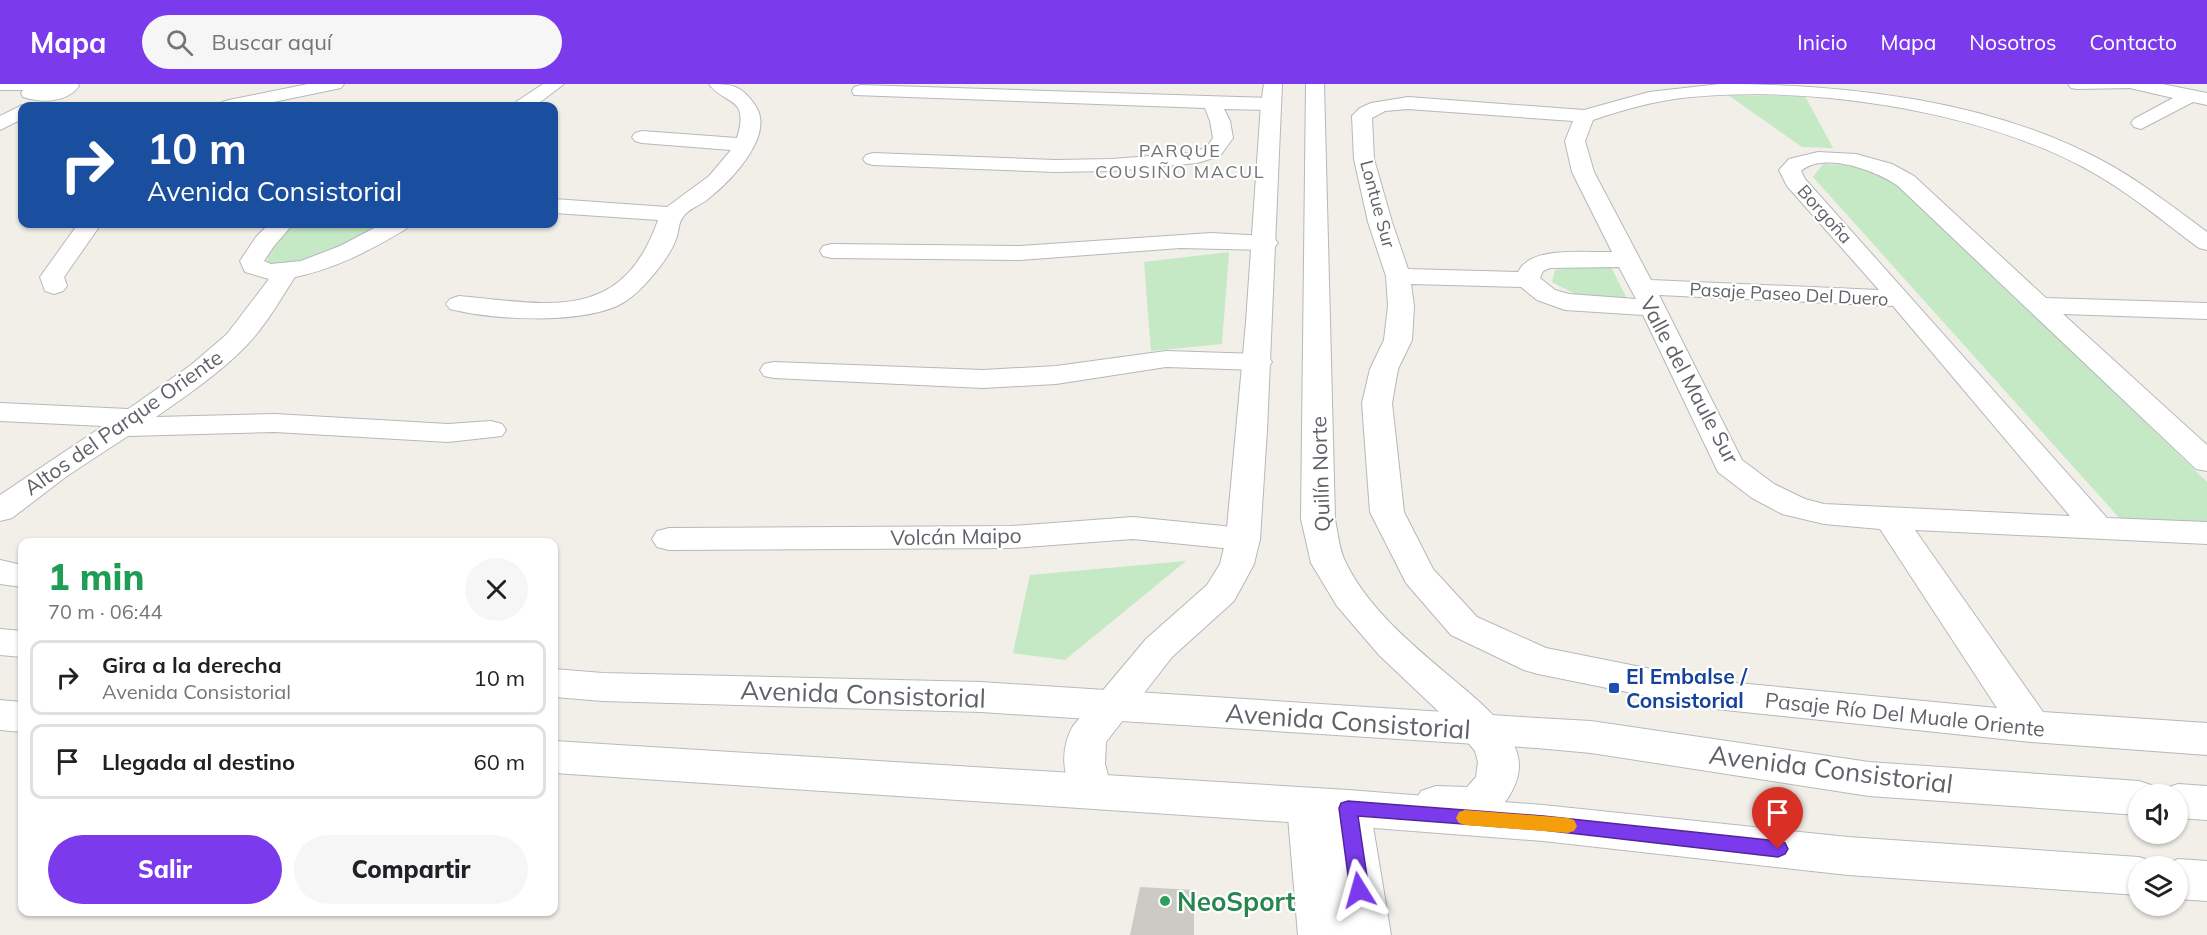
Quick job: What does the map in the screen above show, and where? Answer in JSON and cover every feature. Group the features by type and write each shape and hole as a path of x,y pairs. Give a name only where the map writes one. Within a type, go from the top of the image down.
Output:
{"street":[{"path":"4,85 61,87 87,84"},
{"path":"275,102 335,84"},
{"path":"529,102 555,84"},
{"path":"459,304 561,309 589,307 609,300 627,287 654,257 666,234 672,214 720,178 736,161 745,145 752,127 749,111 733,91 718,84"},
{"name":"Quilín Norte","path":"1315,84 1318,519 1327,561 1348,595 1376,627 1482,730 1496,750 1500,768 1494,786 1480,801 1453,805 1389,797 1328,806"},
{"path":"2077,84 2125,84"},
{"path":"2135,84 2202,95"},
{"path":"2172,84 2202,95"},
{"path":"4,85 32,100 61,87"},
{"path":"1585,116 1613,104 1661,93 1759,86 1912,105 1971,117 2037,139 2109,172 2207,243"},
{"path":"861,91 1212,103 1271,94 1266,243 1258,362 1243,539 1237,564 1221,592 1159,648 1087,737 1082,751 1083,766 1091,790"},
{"path":"2141,123 2202,95"},
{"path":"873,159 1055,166 1190,159 1213,152 1223,138 1221,121 1212,103"},
{"name":"Lontue Sur","path":"1387,512 1377,403 1384,369 1398,340 1401,306 1398,276 1380,222 1364,159 1362,116 1371,108 1384,104 1408,103 1585,116"},
{"path":"0,124 18,113"},
{"name":"Valle del Maule Sur","path":"1585,116 1575,141 1582,172 1628,259 1729,465 1763,491 1794,507 1824,514 2207,533"},
{"path":"642,137 745,145"},
{"name":"Borgoña","path":"2096,526 1795,181 1790,170 1795,163 1809,159 1857,160 1891,171 1906,181 2207,462"},
{"path":"558,206 672,214"},
{"path":"54,286 52,277 86,228"},
{"path":"277,228 264,242 252,261 254,267 259,270 286,272 309,267 390,228"},
{"path":"832,251 1020,253 1180,241 1266,243"},
{"path":"1398,276 1527,280 1533,267 1545,261 1628,259"},
{"name":"Altos del Parque Oriente","path":"0,511 44,476 127,423 228,348 256,317 286,272"},
{"name":"Pasaje Paseo Del Duero","path":"1527,280 1546,295 1565,302 1647,297 1900,299"},
{"path":"2038,305 2207,311"},
{"path":"774,370 983,379 1056,375 1166,359 1258,362"},
{"path":"0,412 127,423 275,423 448,433 491,430"},
{"name":"Pasaje Río Del Muale Oriente","path":"1387,512 1418,575 1464,626 1538,660 1706,694 2031,727 2207,739"},
{"path":"1890,519 2031,727"},
{"name":"Volcán Maipo","path":"669,539 1011,537 1134,528 1243,539"},
{"path":"0,572 18,575"},
{"path":"0,642 18,644"},
{"name":"Avenida Consistorial","path":"558,683 603,687 981,697 1482,730 1591,738 1869,779 2128,797"},
{"path":"0,716 18,717"},
{"path":"558,757 1328,806 1543,823 1848,856 2128,875"},
{"path":"2188,801 2207,802"},
{"path":"1322,935 1328,806"},
{"path":"1328,806 1367,935"},
{"path":"2188,880 2207,881"}],"green space":[{"path":"1728,95 1805,96 1833,148 1802,147"},
{"path":"1823,164 1852,165 1894,180 2207,482 2207,527 2123,522 1813,177"},
{"path":"290,228 377,228 307,263 268,264 269,253"},
{"path":"1229,252 1222,344 1151,351 1144,262"},
{"path":"1610,265 1627,299 1577,295 1552,282 1555,270"},
{"path":"1186,561 1065,660 1013,653 1030,575"}],"building":[{"name":"NeoSport","path":"1140,887 1194,890 1194,935 1130,935"}],"slow traffic":[{"path":"1465,818 1568,826"}],"place":[{"name":"El Embalse / Consistorial","path":"1614,688"},
{"name":"NeoSport","path":"1165,901"}],"district":[{"name":"PARQUE COUSIÑO MACUL","path":"1180,160"}],"route":[{"path":"1359,890 1348,808 1543,823 1778,849"}]}
